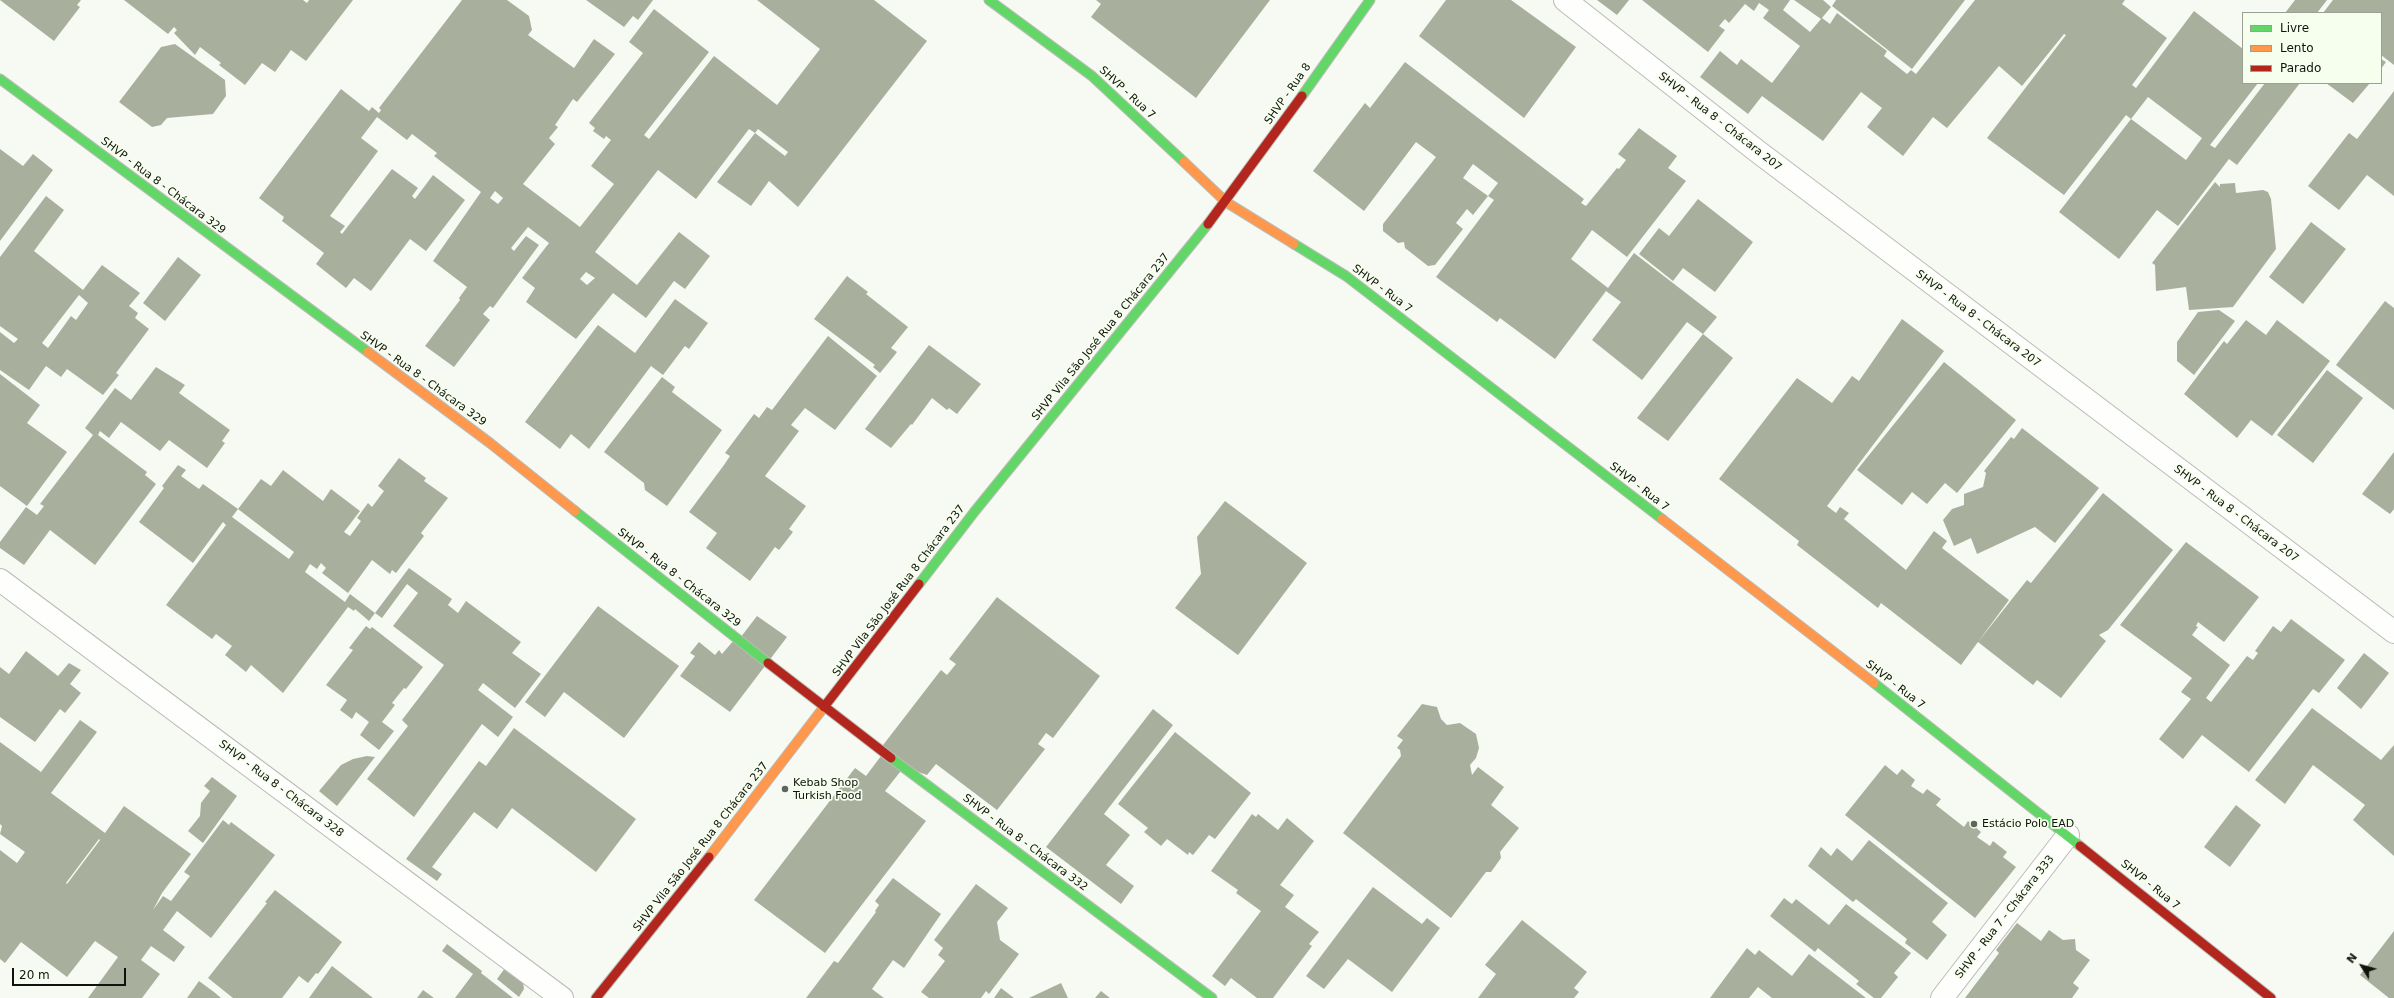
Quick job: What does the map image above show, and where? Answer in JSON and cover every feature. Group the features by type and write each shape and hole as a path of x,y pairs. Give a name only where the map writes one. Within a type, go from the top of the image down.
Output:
{"street":[{"name":"SHVP - Rua 7","path":"989,0 1092,76 1226,202 1346,276 1832,650 2068,835 2272,998"},
{"name":"SHVP - Rua 8","path":"1226,202 1370,0"},
{"name":"SHVP - Rua 8 - Chácara 207","path":"1565,0 1757,152 2394,632"},
{"name":"SHVP - Rua 8 - Chácara 329","path":"0,80 490,443 824,708"},
{"name":"SHVP Vila São José Rua 8 Chácara 237","path":"596,998 824,708 975,511 1226,202"},
{"name":"SHVP - Rua 8 - Chácara 328","path":"0,580 562,998"},
{"name":"SHVP - Rua 8 - Chácara 332","path":"824,708 1212,998"},
{"name":"SHVP - Rua 7 - Chácara 333","path":"1942,998 2068,835"}],"building":[{"path":"0,0 81,0 77,5 80,7 54,41"},
{"path":"124,0 303,0 307,3 309,0 353,0 306,61 291,50 275,72 262,63 245,85 219,65 221,63 200,47 195,55 174,33 177,30 174,27 168,34"},
{"path":"462,0 507,0 529,16 532,30 528,35 574,68 594,39 615,54 577,102 573,99 555,125 558,127 549,138 555,144 523,184 580,227 614,184 591,166 611,140 606,136 604,139 593,131 595,128 589,123 643,53 629,42 654,9 709,52 644,135 649,139 714,56 777,105 820,49 757,0 874,0 927,41 798,207 769,181 751,206 717,182 755,133 749,129 696,199 658,170 595,252 637,285 679,232 710,256 685,289 674,281 646,318 613,293 576,339 526,302 535,288 522,278 549,243 528,227 511,248 514,251 526,236 539,245 493,308 490,306 483,314 490,320 454,367 425,346 460,300 459,298 467,287 433,261 481,192 434,156 437,153 412,134 407,140 377,117 361,138 378,151 330,216 345,226 340,232 342,234 392,169 418,188 412,196 415,199 433,175 465,200 426,251 410,239 371,291 354,278 346,288 316,264 324,253 282,221 284,217 259,198 341,89 369,111 372,107 379,113 381,110 379,108","holes":["758,129 788,152 785,156 755,133","495,191 503,198 498,204 490,198","586,272 595,278 587,285 580,279"]},
{"path":"586,0 653,0 638,20 633,16 624,27"},
{"path":"1096,0 1270,0 1196,98 1091,17 1101,4"},
{"path":"1446,0 1511,0 1576,47 1524,118 1419,36"},
{"path":"1597,0 1629,0 1617,15"},
{"path":"1642,0 1790,0 1783,10 1810,32 1821,19 1794,0 1823,0 1831,7 1822,18 1830,24 1837,13 1887,51 1884,56 1907,74 1911,70 1916,74 1975,0 2125,0 2122,4 2167,38 2132,85 2136,88 2194,11 2242,48 2242,84 2257,84 2210,145 2215,148 2264,84 2299,84 2237,165 2229,159 2178,226 2157,210 2119,259 2059,212 2131,119 2126,115 2064,195 1987,138 2066,35 2064,34 2022,86 1999,66 1947,128 1933,117 1903,156 1867,127 1882,108 1861,92 1823,141 1762,96 1748,114 1700,77 1720,51 1737,65 1741,59 1772,83 1800,46 1763,18 1769,10 1759,3 1754,11 1745,4 1729,23 1725,19 1719,26 1725,30 1708,52","holes":["2148,97 2202,138 2186,160 2131,119"]},
{"path":"1836,0 1965,0 1912,69 1832,6"},
{"path":"2295,0 2327,0 2318,12 2286,12"},
{"path":"2333,0 2394,0 2394,65 2382,56 2382,12 2324,12"},
{"path":"175,44 225,80 226,96 213,114 167,118 161,125 152,127 119,102 161,47"},
{"path":"2382,60 2386,62 2382,68"},
{"path":"1405,62 1584,199 1581,203 1586,206 1617,168 1619,169 1626,160 1618,154 1639,128 1677,156 1668,168 1686,181 1627,257 1592,230 1571,259 1608,288 1634,253 1717,317 1703,334 1687,322 1642,380 1592,340 1621,302 1606,291 1555,359 1500,318 1497,322 1436,277 1494,200 1488,196 1473,215 1467,209 1456,223 1463,229 1435,265 1428,266 1405,248 1404,242 1398,243 1383,231 1383,224 1436,157 1416,142 1364,211 1313,171 1365,103 1370,108","holes":["1473,164 1498,183 1488,196 1463,178"]},
{"path":"2327,84 2369,84 2353,103"},
{"path":"2394,91 2394,196 2367,175 2339,210 2308,186 2349,133 2357,139"},
{"path":"0,149 23,166 33,154 53,170 0,241"},
{"path":"2215,182 2220,187 2220,184 2235,183 2236,193 2263,190 2268,192 2271,199 2276,249 2233,307 2189,310 2186,287 2156,291 2155,265 2152,263"},
{"path":"46,196 64,210 34,251 83,290 102,265 140,293 129,306 138,313 135,318 149,329 116,373 119,375 103,395 67,369 61,377 46,366 29,390 0,370 0,332 14,343 18,339 0,326 0,257","holes":["79,295 88,303 76,320 71,316 48,348 42,343"]},
{"path":"1698,199 1753,242 1715,292 1683,268 1673,281 1639,254 1659,228 1669,236"},
{"path":"2311,222 2346,249 2303,304 2269,277"},
{"path":"178,257 201,275 165,321 143,303"},
{"path":"847,276 868,292 866,294 908,327 891,348 897,352 880,373 873,367 875,365 814,319"},
{"path":"675,299 708,323 689,349 685,346 663,375 651,366 589,449 571,434 560,449 525,422 598,325 635,353"},
{"path":"2385,301 2394,308 2394,410 2336,365"},
{"path":"2219,310 2235,321 2194,375 2177,361 2177,342 2198,312"},
{"path":"1902,319 1944,351 1827,506 1836,513 1840,507 1849,513 1844,519 1906,570 1934,531 1947,541 1942,548 2009,600 1961,665 1881,603 1878,608 1797,545 1799,541 1719,479 1797,378 1832,403 1852,376 1859,381"},
{"path":"2246,320 2266,335 2277,320 2330,361 2272,436 2251,420 2237,438 2184,394 2224,341 2227,344"},
{"path":"1703,334 1733,358 1668,441 1637,418"},
{"path":"828,336 877,376 835,430 805,408 791,425 799,431 765,476 806,506 789,529 793,532 779,550 775,547 750,581 706,548 717,533 689,512 730,456 725,453 754,414 759,418 767,407 772,410"},
{"path":"929,345 981,384 957,414 949,408 947,410 932,398 912,425 911,424 891,448 865,429"},
{"path":"1944,362 2016,420 1957,493 1945,483 1927,504 1912,492 1902,505 1857,470"},
{"path":"156,367 185,385 179,393 230,430 222,441 225,443 207,468 169,440 160,451 121,422 109,438 100,431 98,435 147,472 145,475 156,484 95,565 50,530 24,565 0,548 0,542 26,507 37,515 44,506 40,504 93,435 85,428 115,388 131,400"},
{"path":"2327,370 2363,398 2313,463 2277,435"},
{"path":"0,374 40,405 27,423 67,452 27,506 0,486"},
{"path":"662,377 675,387 672,392 722,430 667,506 645,490 644,483 604,452"},
{"path":"2022,428 2099,488 2055,543 2035,527 1977,554 1971,538 1954,546 1943,520 1952,509 1964,505 1964,494 1983,487 1986,473 1984,471 2011,437 2014,439"},
{"path":"2394,452 2394,509 2390,514 2362,494"},
{"path":"399,458 426,478 424,481 448,498 421,533 424,536 396,573 392,570 390,574 372,560 348,593 322,573 326,568 321,563 317,569 310,564 305,572 345,602 350,594 375,613 369,621 355,609 354,611 348,607 283,693 251,665 246,672 225,655 232,646 216,634 212,639 166,605 226,525 223,522 193,563 139,522 164,488 162,486 178,465 186,470 181,476 199,489 203,484 238,509 261,479 271,486 283,470 323,501 331,489 360,511 344,532 350,536 361,521 357,518 368,503 372,507 384,491 378,486","holes":["238,509 294,552 289,559 232,517"]},
{"path":"2103,493 2173,550 2108,630 2099,635 2106,641 2061,698 2037,680 2033,685 1978,642 2027,580 2031,583"},
{"path":"1225,501 1307,563 1238,655 1175,608 1201,574 1197,537"},
{"path":"2186,542 2259,597 2224,642 2198,622 2196,626 2198,627 2192,635 2230,665 2206,698 2211,702 2247,656 2253,660 2258,653 2255,651 2273,626 2281,632 2291,619 2345,660 2319,693 2313,689 2249,772 2202,735 2183,759 2159,739 2191,699 2181,692 2192,678 2120,625"},
{"path":"409,568 452,599 448,605 458,613 466,601 521,642 512,653 541,674 515,708 483,683 478,690 513,717 498,737 482,724 414,817 367,779 408,726 402,720 444,665 393,626 418,593 407,584 382,618 375,613"},
{"path":"997,597 1100,676 1053,738 1046,733 1038,744 1045,749 997,810 936,764 927,775 904,767 885,791 926,821 825,953 754,900 855,768 866,776 884,752 880,749 941,670 947,675 956,664 949,659"},
{"path":"598,606 679,666 624,738 564,692 545,717 525,702"},
{"path":"757,616 787,637 730,712 680,676 695,656 690,653 699,642 715,655 719,650 722,654 734,640 737,642"},
{"path":"366,626 370,629 372,627 423,667 406,689 404,688 392,703 395,705 382,722 394,731 379,750 360,735 369,722 356,712 352,719 340,710 347,700 326,685 353,650 349,648"},
{"path":"26,651 58,676 69,663 81,670 70,684 81,693 65,713 60,709 35,742 0,717 0,667 9,674"},
{"path":"2364,653 2389,673 2361,709 2337,688"},
{"path":"1422,704 1437,707 1441,719 1447,725 1460,723 1476,734 1479,748 1476,758 1470,765 1472,775 1478,767 1504,787 1491,805 1519,828 1500,852 1501,858 1491,872 1486,872 1451,918 1343,833 1401,756 1400,750 1397,748 1403,740 1397,736"},
{"path":"2312,708 2381,760 2394,745 2394,856 2353,820 2365,805 2313,765 2285,804 2255,780"},
{"path":"1153,709 1173,725 1104,814 1130,835 1106,865 1134,886 1121,904 1046,847"},
{"path":"80,720 97,732 51,793 105,833 124,806 191,854 162,893 153,910 163,896 171,901 190,876 184,872 223,820 229,825 231,822 275,855 211,938 177,911 163,930 185,947 174,962 151,946 141,960 160,974 142,998 88,998 118,957 95,941 67,977 21,942 5,963 0,959 0,850 17,863 25,852 0,834 2,826 0,824 0,742 41,772","holes":["99,839 100,840 67,884 66,883"]},
{"path":"514,728 636,819 596,872 512,808 497,829 474,812 432,867 442,874 437,881 406,859 479,761 486,766"},
{"path":"1175,732 1251,793 1215,839 1209,835 1193,855 1189,852 1188,855 1167,839 1161,846 1144,832 1148,828 1118,804"},
{"path":"367,756 375,757 337,806 319,791 341,765 353,759"},
{"path":"1885,765 1897,775 1902,769 1915,780 1911,786 1923,794 1927,789 1941,799 1936,805 1964,827 1968,821 1981,832 1977,837 1990,846 1993,841 2007,852 2003,857 2016,867 1975,918 1845,815"},
{"path":"212,777 237,796 203,843 188,831 200,816 201,803 210,791 204,786"},
{"path":"2236,805 2261,825 2230,867 2204,847"},
{"path":"1252,814 1256,817 1258,814 1278,830 1287,818 1314,841 1280,885 1294,895 1285,907 1319,932 1309,944 1312,946 1273,998 1257,998 1231,978 1225,986 1212,976 1261,911 1236,893 1238,890 1211,871"},
{"path":"1869,840 1948,903 1932,922 1947,935 1927,960 1905,943 1907,939 1856,899 1853,902 1808,866 1821,847 1831,856 1837,848 1852,861"},
{"path":"893,878 941,914 904,968 893,960 872,989 884,998 806,998 834,961 838,963 876,912 875,911 879,905 875,901"},
{"path":"976,884 1008,908 997,922 1000,940 1019,954 989,994 986,991 981,998 929,998 921,992 945,961 938,955 943,948 934,940"},
{"path":"1373,887 1422,924 1427,918 1440,928 1392,992 1348,959 1324,989 1306,976"},
{"path":"275,890 342,942 318,974 316,973 308,983 299,976 282,998 233,998 208,978 267,903 265,902"},
{"path":"1784,898 1792,904 1796,899 1829,925 1846,904 1911,953 1894,973 1898,977 1881,998 1874,998 1856,984 1859,981 1818,948 1815,952 1770,916"},
{"path":"1522,920 1587,972 1574,988 1579,992 1574,998 1478,998 1496,974 1485,965"},
{"path":"2017,923 2041,941 2049,930 2063,940 2075,939 2076,950 2090,960 2073,983 2079,988 2072,998 1965,998 1999,953 1996,950"},
{"path":"2394,931 2394,998 2389,998 2360,975"},
{"path":"447,944 482,971 481,973 513,998 455,998 473,974 442,951"},
{"path":"1747,948 1755,955 1759,950 1792,976 1809,954 1866,998 1772,998 1758,987 1749,998 1710,998"},
{"path":"508,964 522,975 524,989 519,997 497,979"},
{"path":"332,966 373,998 309,998"},
{"path":"199,981 214,992 221,998 187,998"},
{"path":"1061,983 1068,998 1029,998"},
{"path":"1001,988 1014,998 994,998"},
{"path":"423,990 434,998 417,998"},
{"path":"1101,991 1110,998 1095,998"}],"traffic: fast":[{"path":"989,0 1092,76 1184,162"},
{"path":"1302,96 1370,0"},
{"path":"0,79 368,352"},
{"path":"919,584 975,511 1208,224"},
{"path":"1294,244 1346,276 1662,519"},
{"path":"575,511 768,663"},
{"path":"1874,683 2080,846"},
{"path":"891,758 1212,998"}],"traffic: slow":[{"path":"1184,162 1226,202 1294,244"},
{"path":"368,352 490,443 575,511"},
{"path":"1662,519 1874,683"},
{"path":"709,857 824,707"}],"traffic: jam":[{"path":"1208,224 1302,96"},
{"path":"824,707 919,584"},
{"path":"768,663 891,758"},
{"path":"2080,846 2271,998"},
{"path":"596,998 709,857"}],"place":[{"name":"Kebab Shop Turkish Food","path":"785,789"},
{"name":"Estácio Polo EAD","path":"1974,824"}]}
